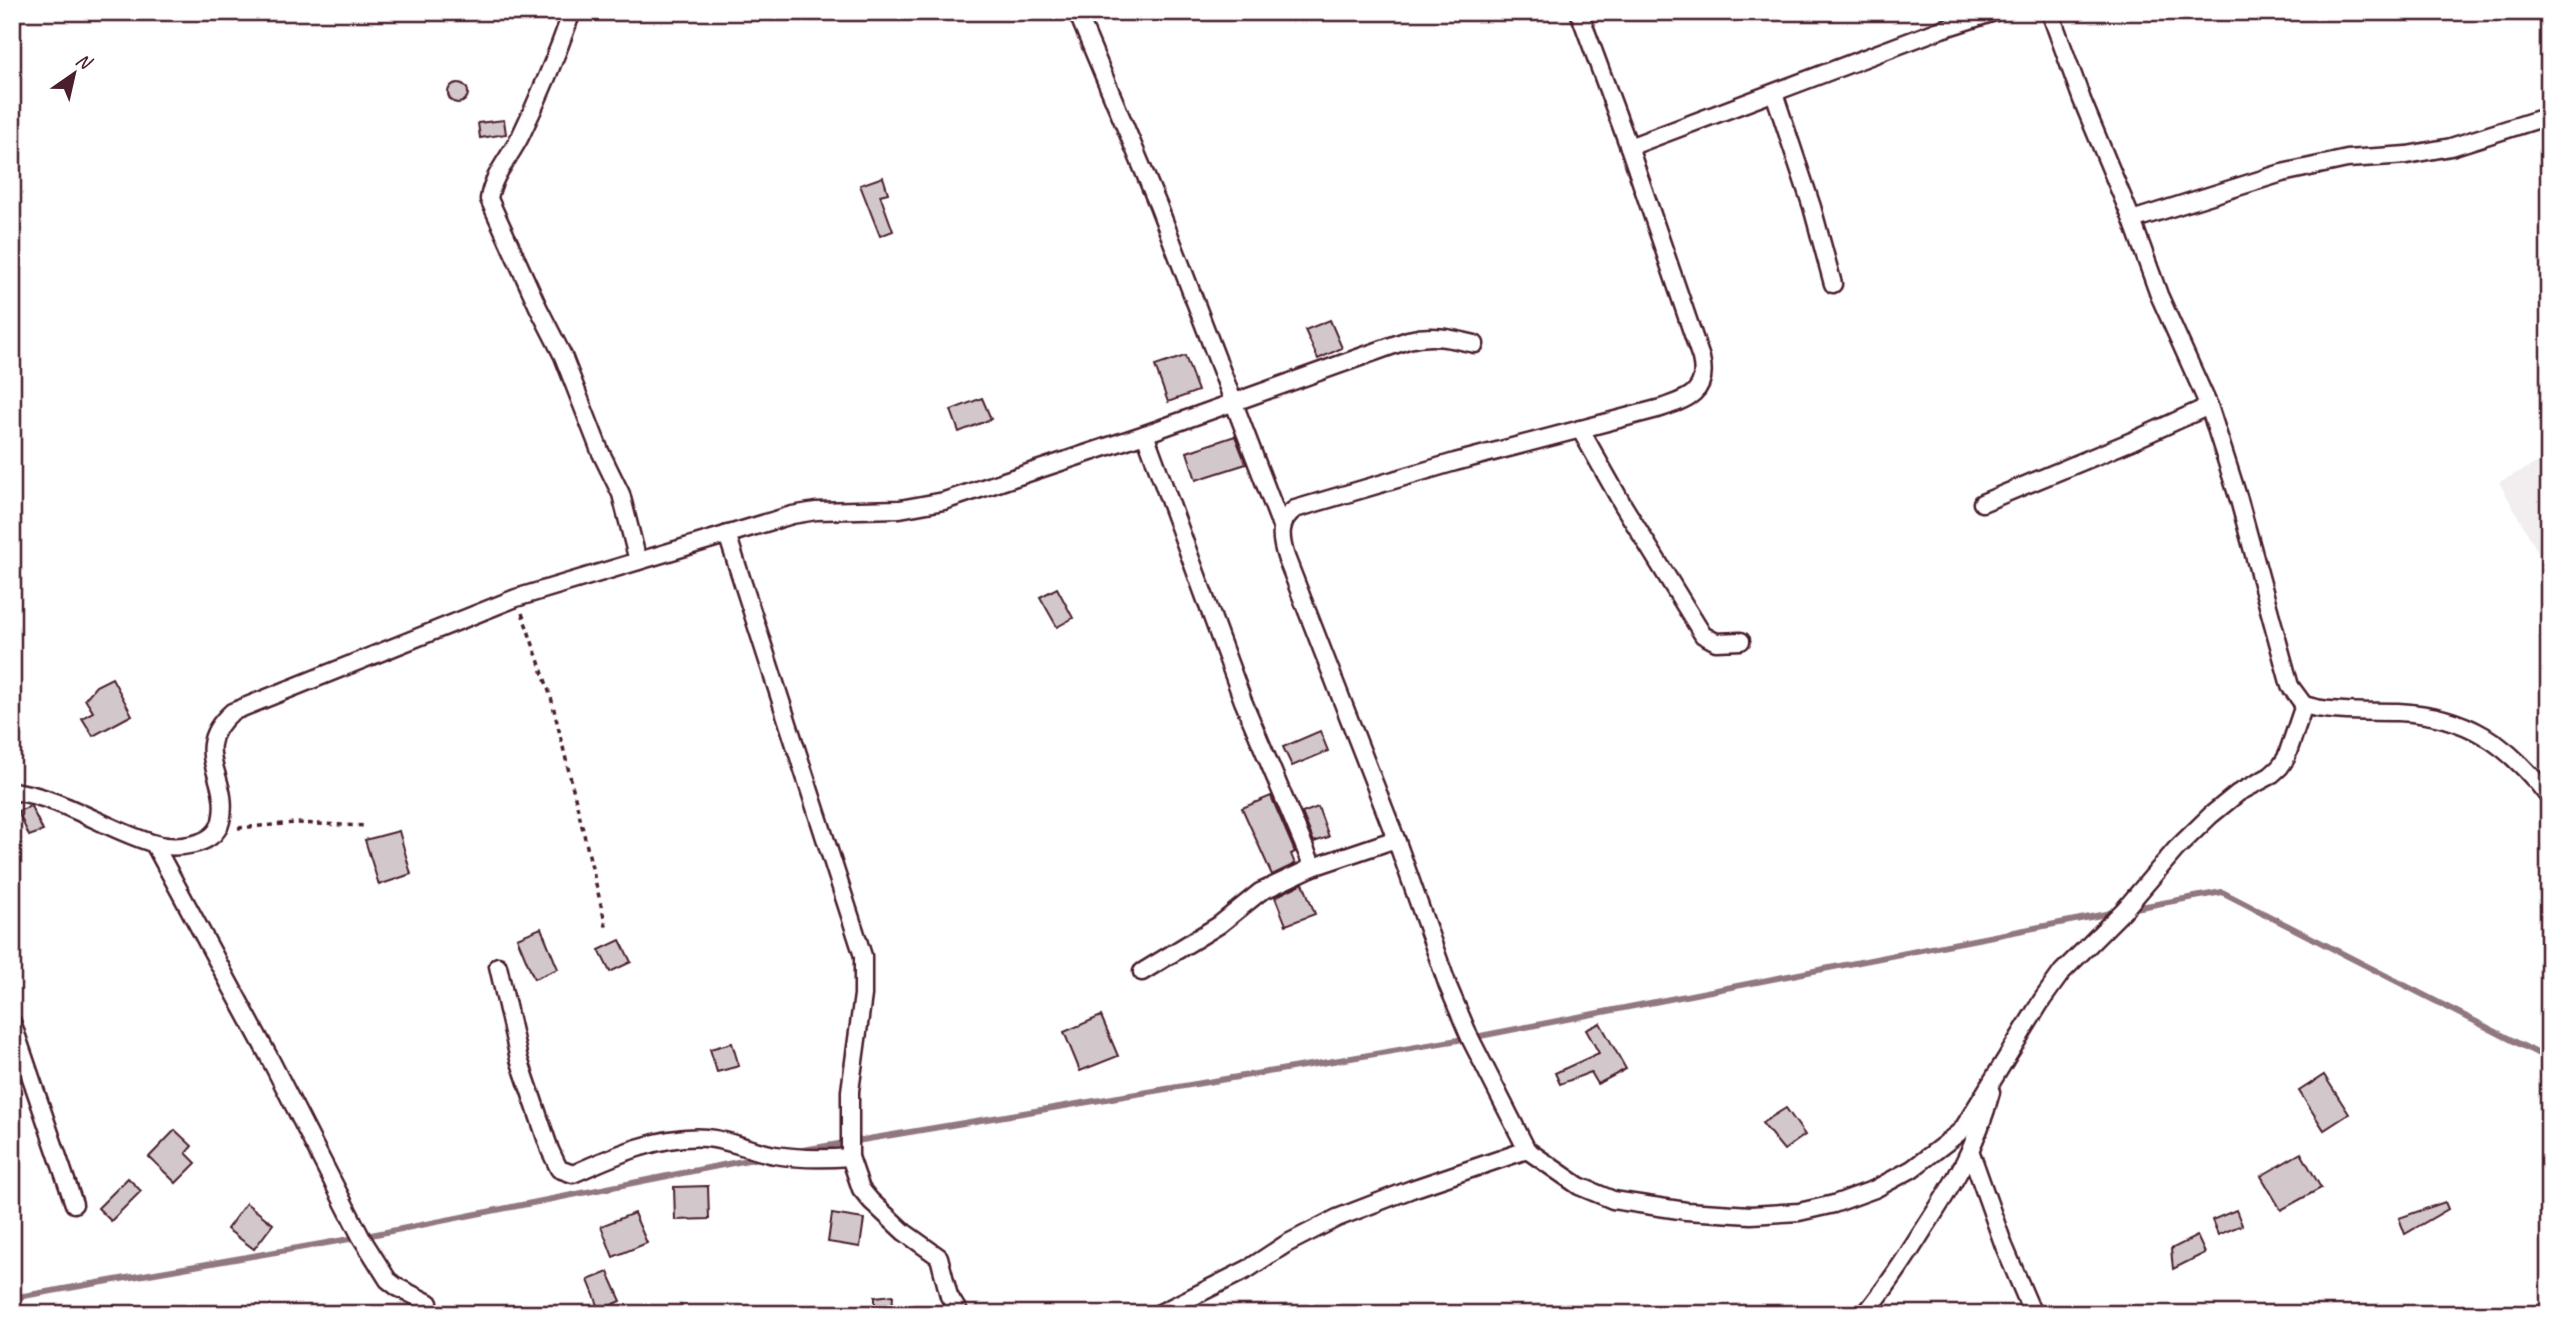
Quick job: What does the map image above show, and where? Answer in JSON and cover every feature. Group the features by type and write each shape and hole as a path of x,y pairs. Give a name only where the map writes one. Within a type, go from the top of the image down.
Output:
{"street":[{"path":"572,12 554,61 516,144 497,175 489,199 563,356 600,451 621,494 638,561"},
{"path":"1077,12 1158,205 1281,526 1286,557 1470,1038 1527,1150 1579,1186 1613,1200 1686,1211 1751,1214 1799,1212 1834,1204 1875,1189 1912,1169 1962,1129 2062,972 2124,910 2176,849 2211,815 2238,793 2270,776 2280,767 2286,758 2304,705"},
{"path":"1281,526 1287,515 1295,509 1686,400 1696,391 1702,380 1701,358 1629,147 1579,12"},
{"path":"1629,147 1942,29 1995,12"},
{"path":"2050,12 2160,295 2210,406 2290,686 2304,705 2329,711 2414,714 2475,730 2508,751 2526,768 2549,797"},
{"path":"1774,93 1812,207 1833,284"},
{"path":"2132,220 2282,173 2347,159 2407,155 2451,147 2549,116"},
{"path":"12,791 44,799 154,844 195,844 218,831 222,814 211,737 218,724 232,712 516,598 768,522 816,511 900,509 944,501 1145,434 1408,340 1442,336 1475,344"},
{"path":"1982,503 2119,447 2210,406"},
{"path":"1580,429 1703,635 1716,642 1741,641"},
{"path":"1145,434 1243,701 1313,867"},
{"path":"727,534 863,956 863,995 850,1091 850,1157 862,1189 871,1201 904,1232 939,1257 949,1296 960,1314"},
{"path":"1142,972 1219,925 1260,892 1313,867 1396,839"},
{"path":"154,844 268,1055 360,1237 388,1280 429,1303"},
{"path":"498,966 519,1059 550,1150 559,1169 566,1173 573,1174 612,1156 685,1139 706,1138 784,1156 814,1159 850,1157"},
{"path":"12,1022 74,1204"},
{"path":"1865,1314 1950,1192 1971,1153 1983,1122 1995,1076"},
{"path":"1158,1314 1237,1275 1286,1244 1337,1218 1527,1150"},
{"path":"1971,1153 2004,1245 2033,1314"}],"path":[{"path":"516,598 551,697 607,930"},
{"path":"218,831 295,823 367,826"}],"shaded area":[{"path":"2549,457 2549,572 2499,482"}],"building":[{"path":"458,83 465,86 468,93 465,100 458,103 451,100 448,93 451,86"},
{"path":"504,120 506,134 480,138 478,123"},
{"path":"883,177 888,193 880,195 893,231 880,236 860,185"},
{"path":"1330,320 1342,348 1318,359 1305,330"},
{"path":"1185,356 1198,391 1168,402 1155,366"},
{"path":"982,398 991,419 959,432 951,410"},
{"path":"1235,436 1246,464 1196,480 1187,452"},
{"path":"1057,588 1073,618 1057,627 1040,597"},
{"path":"112,678 132,715 93,736 82,718 93,712 85,699 96,686"},
{"path":"1320,731 1328,751 1292,766 1283,747"},
{"path":"1271,796 1295,852 1291,854 1295,864 1272,875 1242,808"},
{"path":"31,806 43,831 29,836 18,811"},
{"path":"1318,807 1329,837 1314,842 1302,813"},
{"path":"399,831 411,874 379,885 365,840"},
{"path":"1303,883 1315,914 1286,925 1275,897"},
{"path":"541,928 558,969 534,979 517,938"},
{"path":"620,940 631,962 610,972 599,950"},
{"path":"1101,1016 1118,1056 1080,1071 1064,1032"},
{"path":"1600,1023 1626,1069 1598,1084 1591,1072 1560,1084 1555,1073 1599,1053 1586,1030"},
{"path":"732,1043 739,1066 717,1072 710,1049"},
{"path":"2324,1075 2349,1114 2324,1130 2299,1091"},
{"path":"1786,1108 1805,1135 1784,1150 1762,1123"},
{"path":"175,1130 192,1146 186,1153 196,1163 176,1183 149,1157"},
{"path":"2301,1153 2321,1188 2281,1210 2261,1176"},
{"path":"128,1178 141,1191 111,1221 98,1208"},
{"path":"708,1186 709,1219 675,1220 674,1187"},
{"path":"2445,1202 2448,1209 2405,1234 2399,1218"},
{"path":"246,1203 273,1224 254,1249 227,1229"},
{"path":"2236,1210 2242,1225 2218,1235 2212,1220"},
{"path":"634,1213 647,1243 613,1257 601,1226"},
{"path":"832,1214 864,1219 860,1247 828,1242"},
{"path":"2197,1236 2205,1253 2173,1269 2171,1249"},
{"path":"608,1272 621,1301 600,1310 588,1280"},
{"path":"893,1295 892,1314 875,1314 875,1297"}],"waterway":[{"path":"2130,909 2222,892 2549,1059"},
{"path":"797,1151 1470,1038 2116,912"},
{"path":"12,1298 361,1237 763,1157"}]}
